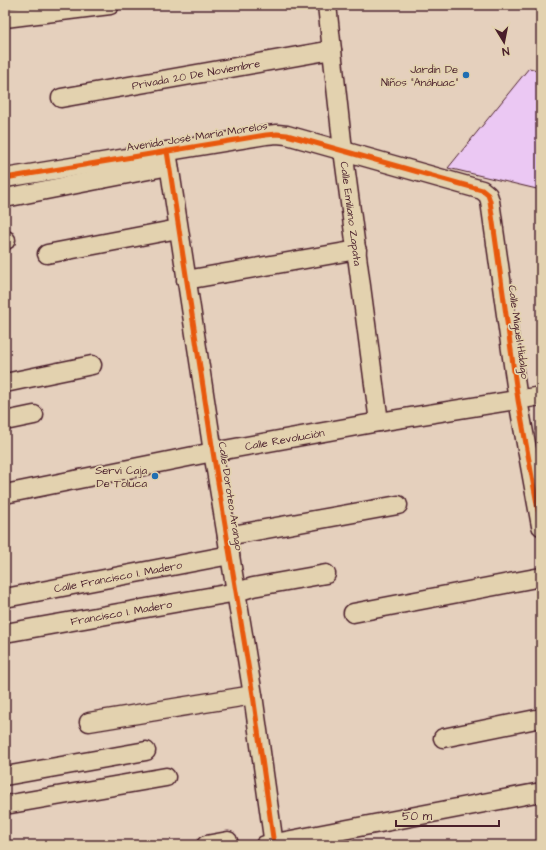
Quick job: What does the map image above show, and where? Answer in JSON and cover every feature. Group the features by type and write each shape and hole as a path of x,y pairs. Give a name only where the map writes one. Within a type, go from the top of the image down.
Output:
{"street":[{"path":"5,18 110,5"},
{"name":"Calle Emiliano Zapata","path":"327,5 343,150 379,422"},
{"name":"Privada 20 De Noviembre","path":"61,98 332,50"},
{"name":"Avenida José María Morelos","path":"5,178 168,159 266,135 277,134 287,135 343,150 482,190"},
{"path":"5,198 168,159"},
{"name":"Calle Doroteo Arango","path":"168,159 213,452 253,694 271,844"},
{"name":"Calle Miguel Hidalgo","path":"482,190 488,194 490,202 518,400 541,526"},
{"path":"47,254 178,229"},
{"path":"186,280 357,250"},
{"path":"5,383 92,365"},
{"name":"Calle Revolución","path":"5,494 213,452 379,422 541,396"},
{"path":"5,421 34,415"},
{"path":"227,536 398,505"},
{"name":"Calle Francisco I. Madero","path":"5,598 230,555"},
{"name":"Francisco I. Madero","path":"5,634 237,592 253,587 326,574"},
{"path":"353,613 541,577"},
{"path":"89,722 253,694"},
{"path":"443,738 541,718"},
{"path":"5,776 146,751"},
{"path":"5,805 166,777"},
{"path":"271,844 541,792"},
{"path":"206,845 228,841"}],"building":[{"path":"529,68 541,71 541,190 448,168"}],"cycle path":[{"path":"5,178 277,134 287,135 482,190 488,195 490,201 518,400 541,526"},
{"path":"167,151 213,452 253,695 274,845"}],"place":[{"name":"Jardin De Niños \"Anáhuac\"","path":"466,75"},
{"name":"Servi Caja De Toluca","path":"155,476"}]}
